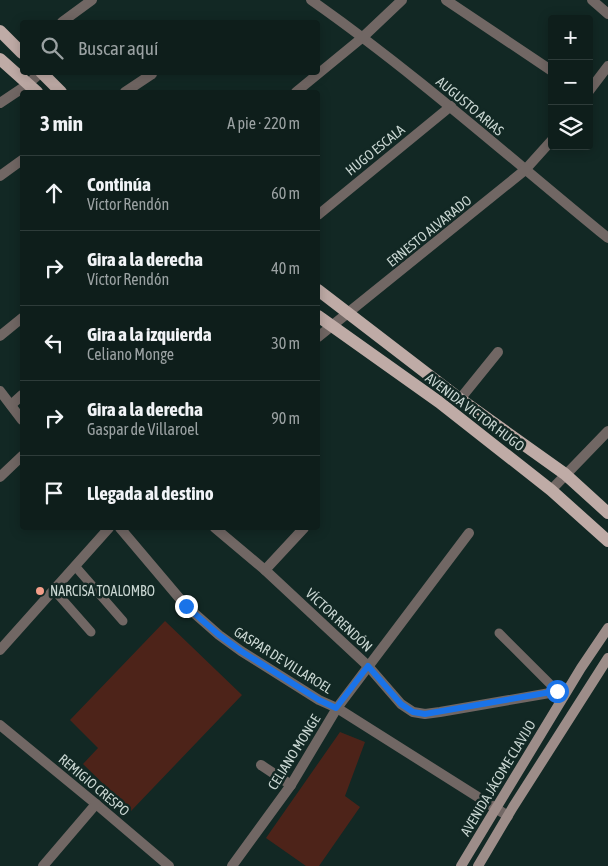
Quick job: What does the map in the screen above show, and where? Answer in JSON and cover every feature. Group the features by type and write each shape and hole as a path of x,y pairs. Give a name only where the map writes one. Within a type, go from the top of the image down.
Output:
{"main road":[{"path":"0,31 20,50"},
{"path":"0,59 32,89"},
{"path":"44,75 60,90"},
{"name":"AVENIDA VICTOR HUGO","path":"320,291 460,399 565,474 608,513"},
{"name":"AVENIDA VICTOR HUGO","path":"320,318 439,402 551,490 608,541"}],"street":[{"path":"65,20 92,0"},
{"name":"AUGUSTO ARIAS","path":"311,0 363,37 451,106 608,238"},
{"path":"320,72 363,37 402,0"},
{"path":"446,0 548,68"},
{"path":"592,0 608,14"},
{"path":"593,86 608,66"},
{"path":"32,89 39,75"},
{"path":"128,90 150,75"},
{"path":"298,90 317,75"},
{"path":"0,102 20,94"},
{"name":"HUGO ESCALA","path":"320,213 451,106"},
{"name":"ERNESTO ALVARADO","path":"320,335 525,170 548,144"},
{"path":"0,176 20,161"},
{"path":"0,336 20,320"},
{"path":"460,399 498,352"},
{"path":"0,391 20,417"},
{"path":"11,405 20,397"},
{"path":"551,490 608,431"},
{"path":"0,477 20,458"},
{"path":"0,650 107,530"},
{"name":"GASPAR DE VILLAROEL","path":"122,530 186,606 219,635 311,696 336,708 508,816"},
{"name":"VÍCTOR RENDÓN","path":"221,530 368,666 401,704 413,712 425,714 562,690"},
{"path":"265,570 302,530"},
{"name":"CELIANO MONGE","path":"232,866 291,785 336,708 469,534"},
{"name":"AVENIDA JÁCOME CLAVIJO","path":"461,866 562,690 608,628"},
{"name":"AVENIDA JÁCOME CLAVIJO","path":"478,866 608,658"},
{"name":"REMIGIO CRESPO","path":"0,725 168,866"},
{"path":"262,765 291,785"},
{"path":"43,866 96,804"}],"lane":[{"path":"75,566 123,621"},
{"path":"54,590 91,632"},
{"path":"499,633 562,690"}],"shaded area":[{"path":"165,621 242,695 131,811 83,764 98,748 70,720"},
{"path":"340,732 365,742 345,796 360,807 319,866 306,866 266,838"}],"place":[{"name":"NARCISA TOALOMBO","path":"40,591"}],"route":[{"path":"186,606 219,635 241,651 319,700 336,708 368,666 401,704 413,712 425,714 557,691"}]}
